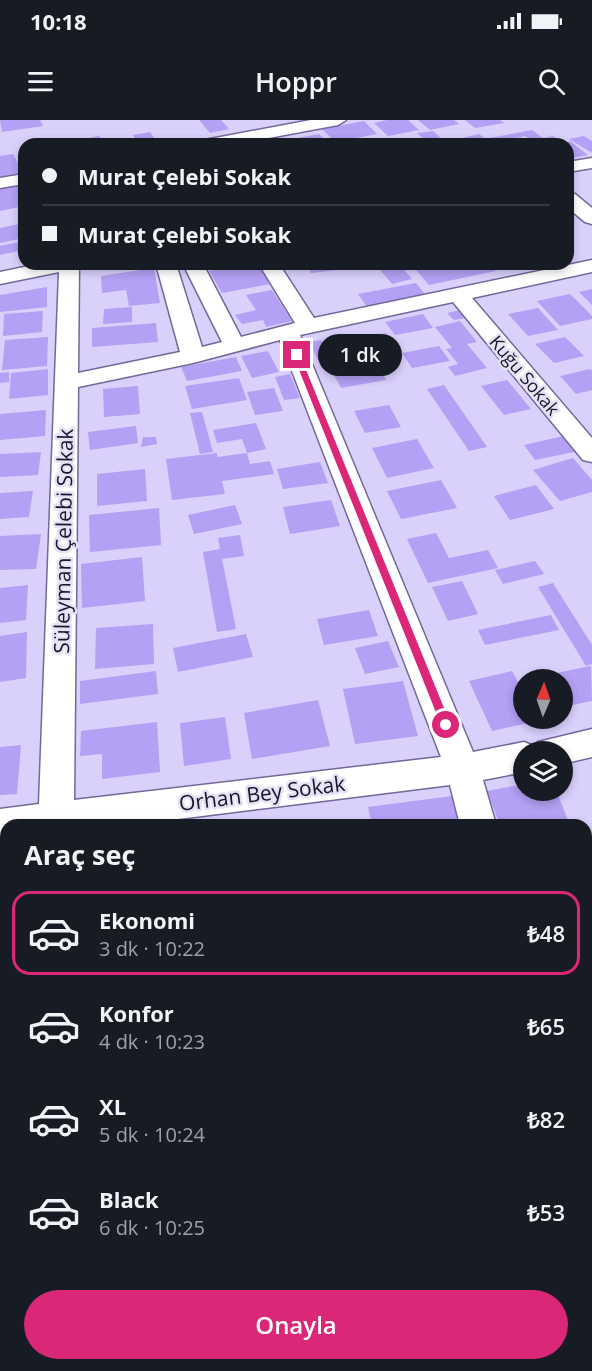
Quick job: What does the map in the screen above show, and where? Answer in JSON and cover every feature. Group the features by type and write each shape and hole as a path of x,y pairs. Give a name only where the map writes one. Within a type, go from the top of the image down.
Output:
{"street":[{"path":"242,138 338,120"},
{"path":"574,166 592,163"},
{"path":"0,183 18,180"},
{"path":"574,203 592,218"},
{"path":"67,382 592,266"},
{"path":"0,278 39,270"},
{"name":"Süleyman Çelebi Sokak","path":"56,819 69,270"},
{"path":"168,270 193,356"},
{"path":"196,270 235,346"},
{"path":"272,270 298,330 463,769 476,819"},
{"name":"Kuğu Sokak","path":"459,296 592,454"},
{"path":"573,747 592,743"},
{"name":"Orhan Bey Sokak","path":"72,819 463,769 513,759"}],"building":[{"path":"0,120 40,120 43,126 2,132"},
{"path":"199,120 221,120 229,129 210,133"},
{"path":"387,120 408,120 419,130 388,136 374,123"},
{"path":"418,120 454,120 459,124 430,130"},
{"path":"465,120 500,120 504,123 475,128"},
{"path":"364,121 377,134 356,138 331,138 322,129"},
{"path":"532,130 543,138 525,136 490,138"},
{"path":"433,131 441,138 423,138 417,133"},
{"path":"150,132 154,138 135,138 133,135"},
{"path":"319,134 323,138 297,138"},
{"path":"479,134 484,138 462,138"},
{"path":"584,136 592,141 592,153 574,142 574,138"},
{"path":"574,144 588,155 574,158"},
{"path":"13,154 18,163 18,173 0,177 0,156"},
{"path":"18,186 18,207 0,211 0,189"},
{"path":"18,224 18,239 0,243 0,228"},
{"path":"18,242 18,251 0,255 0,246"},
{"path":"154,270 160,303 129,306 126,290 102,293 101,276"},
{"path":"262,270 270,284 222,293 209,271"},
{"path":"310,270 338,270 311,273"},
{"path":"380,270 404,270 412,279 392,284"},
{"path":"416,270 496,271 429,285"},
{"path":"416,283 427,297 368,308 358,294"},
{"path":"47,287 47,307 0,312 0,295"},
{"path":"592,289 592,305 579,292"},
{"path":"272,290 292,321 266,327 263,320 242,324 235,315 256,310 246,295"},
{"path":"570,294 592,316 592,319 560,326 537,301"},
{"path":"132,307 132,322 103,324 104,309"},
{"path":"538,308 558,330 528,336 508,314"},
{"path":"461,310 466,318 454,320 447,313"},
{"path":"43,311 42,332 3,336 4,314"},
{"path":"423,314 433,328 395,335 385,322"},
{"path":"460,321 477,342 467,344 487,368 455,376 448,367 458,364 446,349 452,348 435,327"},
{"path":"156,323 158,342 92,347 92,328"},
{"path":"386,333 402,357 380,361 365,337"},
{"path":"48,337 47,366 2,370 5,340"},
{"path":"565,337 584,356 554,363 535,344"},
{"path":"321,340 325,347 363,341 373,359 322,368 309,342"},
{"path":"439,346 450,361 412,368 402,353"},
{"path":"268,351 279,372 252,378 241,356"},
{"path":"236,357 242,371 187,381 181,367"},
{"path":"376,362 386,380 341,388 331,369"},
{"path":"48,369 48,395 9,399 11,373"},
{"path":"590,369 592,371 592,390 576,394 560,376"},
{"path":"9,372 9,382 0,383 0,373"},
{"path":"290,374 300,398 284,400 275,377"},
{"path":"239,378 247,400 192,409 185,386"},
{"path":"507,380 531,409 504,415 481,386"},
{"path":"444,385 487,447 469,451 427,389"},
{"path":"138,386 140,414 104,417 103,389"},
{"path":"274,388 283,411 255,415 247,392"},
{"path":"389,405 401,427 365,433 354,411"},
{"path":"46,410 45,436 0,440 0,414"},
{"path":"202,412 213,452 200,454 190,413"},
{"path":"256,423 266,449 247,453 242,439 217,443 213,430"},
{"path":"136,426 138,443 90,450 88,432"},
{"path":"568,435 579,451 535,460 524,445"},
{"path":"143,437 156,437 157,444 141,447"},
{"path":"417,439 434,468 387,478 372,448"},
{"path":"41,452 38,475 0,477 0,454"},
{"path":"217,453 217,457 247,453 250,464 270,461 274,474 222,481 225,494 172,500 166,459"},
{"path":"573,458 592,480 592,492 560,501 533,470"},
{"path":"320,462 328,483 283,489 277,469"},
{"path":"145,469 147,501 97,506 97,474"},
{"path":"441,480 457,508 401,519 387,491"},
{"path":"536,485 554,509 510,520 494,496"},
{"path":"33,491 29,517 0,519 0,493"},
{"path":"331,500 340,526 290,534 283,507"},
{"path":"235,505 242,524 194,534 188,515"},
{"path":"159,508 161,545 90,552 89,515"},
{"path":"436,533 449,558 488,550 498,568 428,583 407,539"},
{"path":"41,534 36,569 0,570 0,536"},
{"path":"240,535 244,556 222,559 236,629 217,632 203,552 220,549 218,538"},
{"path":"142,557 145,601 82,608 81,564"},
{"path":"535,561 544,574 503,584 495,570"},
{"path":"462,581 478,614 448,621 432,587"},
{"path":"553,583 592,645 592,664 586,666 538,587"},
{"path":"28,585 26,620 0,623 0,588"},
{"path":"369,610 378,636 324,645 317,619"},
{"path":"551,615 559,630 485,645 478,630"},
{"path":"153,624 154,664 95,669 96,628"},
{"path":"27,632 26,678 0,682 0,636"},
{"path":"246,634 253,657 178,672 173,648"},
{"path":"388,641 399,667 365,674 355,648"},
{"path":"591,666 592,701 573,705 573,670"},
{"path":"156,671 158,694 80,704 80,681"},
{"path":"512,671 513,726 492,731 469,681"},
{"path":"403,681 418,736 355,744 343,689"},
{"path":"318,700 330,746 252,759 244,713"},
{"path":"225,717 231,759 184,766 180,723"},
{"path":"157,722 160,772 102,779 102,754 80,756 81,731"},
{"path":"21,745 17,794 0,795 0,747"},
{"path":"513,786 513,801 560,801 568,819 498,819 487,791"},
{"path":"452,796 458,819 371,819 368,807"}],"route":[{"path":"297,355 446,725"}]}
